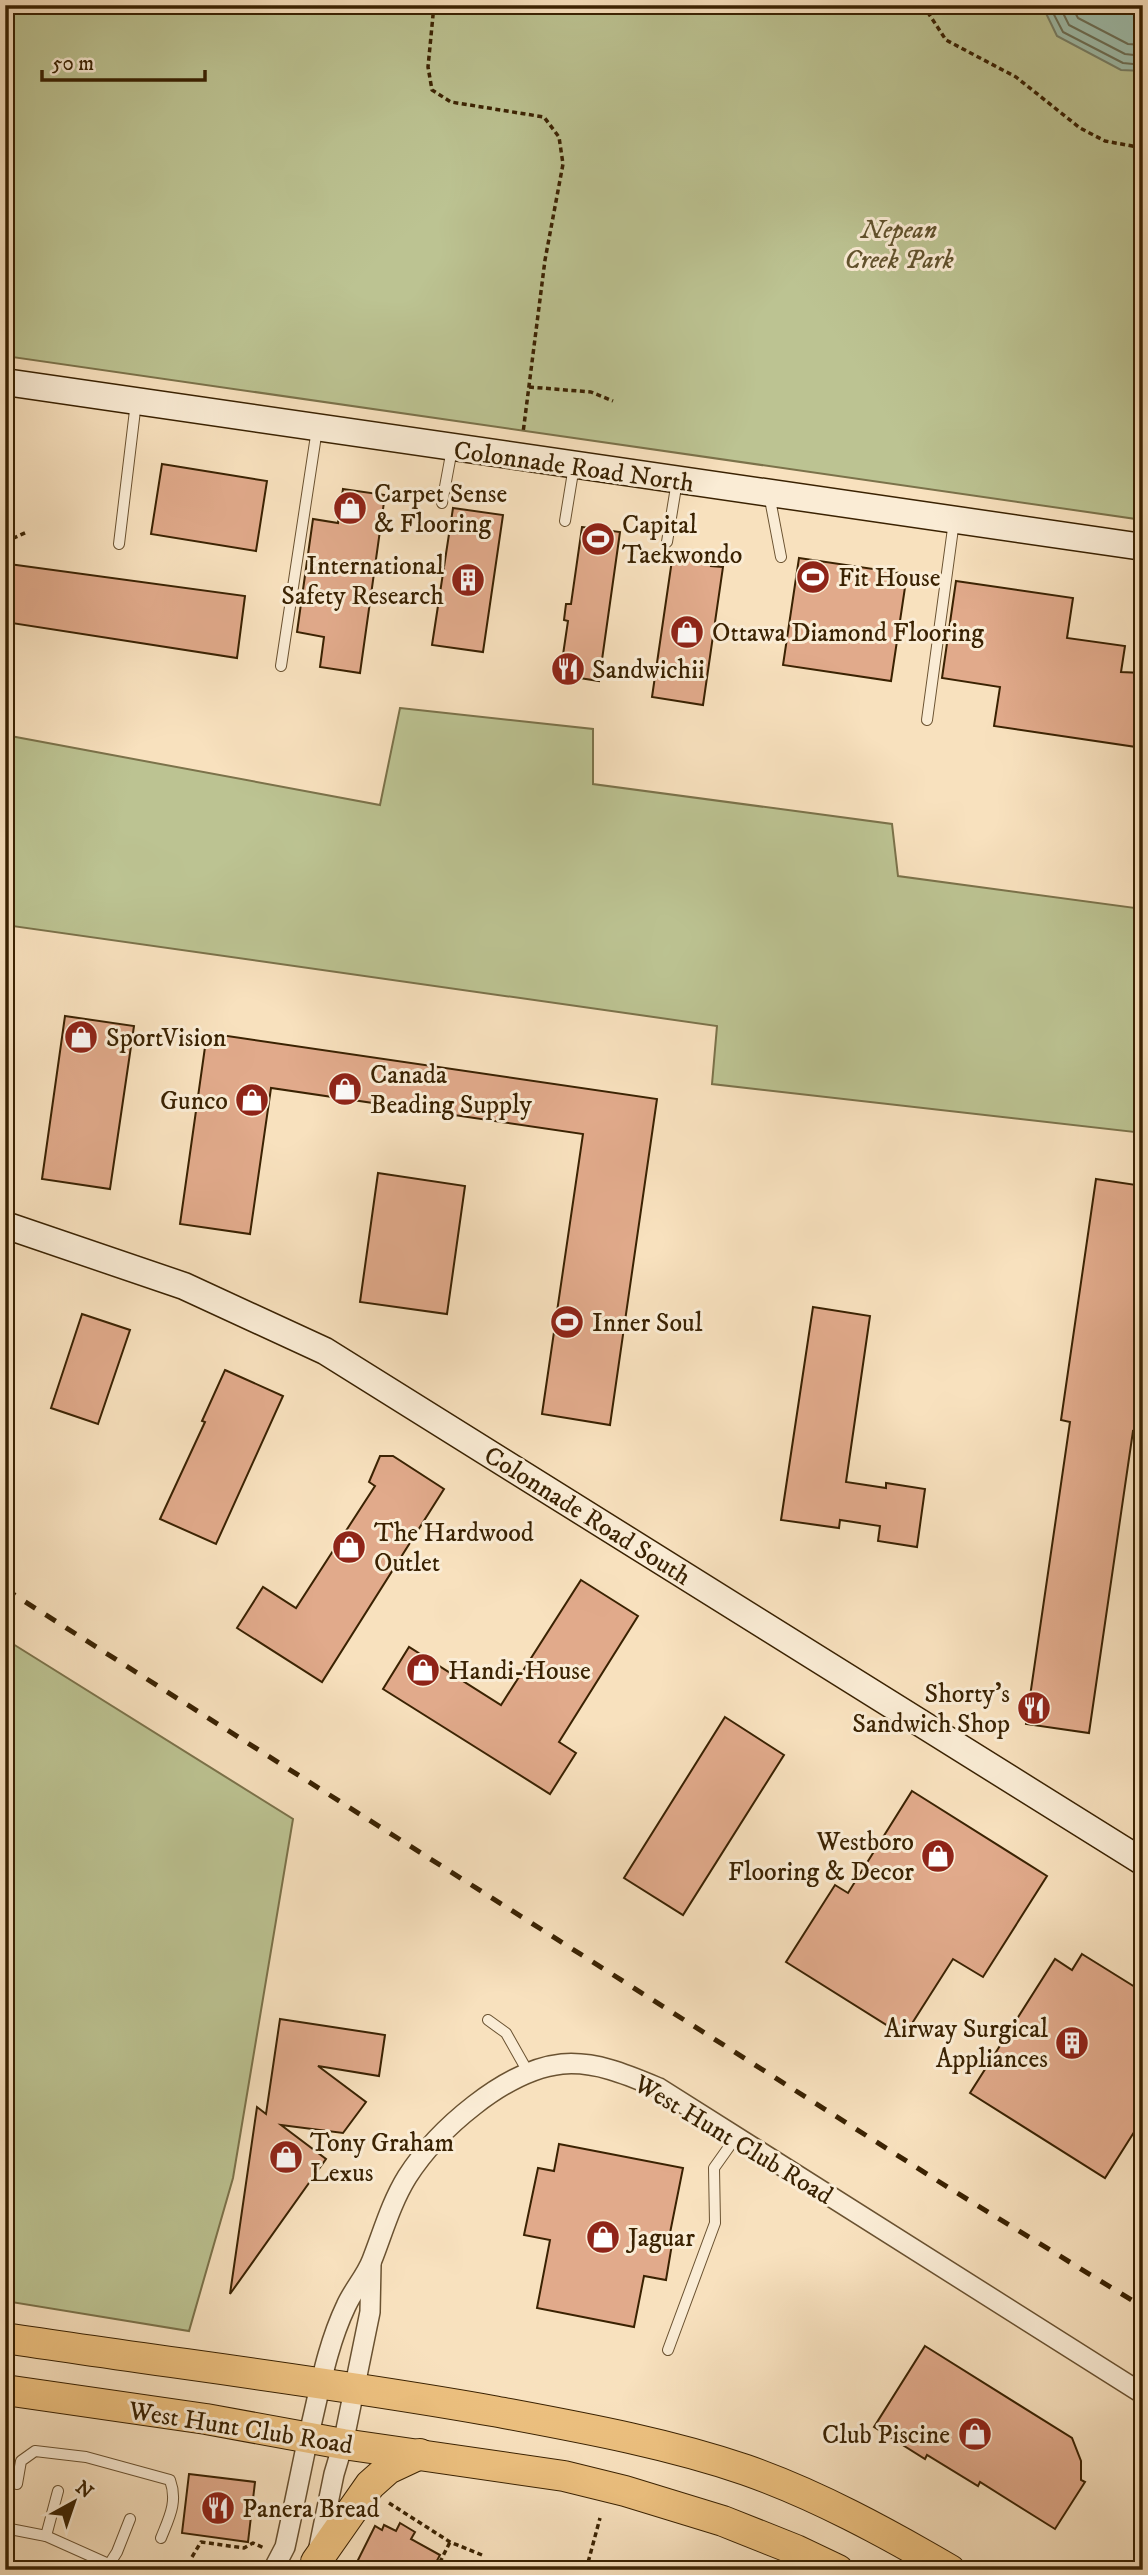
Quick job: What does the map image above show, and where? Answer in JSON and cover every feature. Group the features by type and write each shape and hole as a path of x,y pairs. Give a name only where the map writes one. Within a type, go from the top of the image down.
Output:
{"main road":[{"name":"West Hunt Club Road","path":"5,2338 355,2387 587,2428 714,2460 780,2484 881,2529 950,2570"},
{"name":"West Hunt Club Road","path":"5,2390 564,2476 625,2491 723,2521 838,2570"},
{"path":"314,2566 370,2485 388,2469 420,2454"}],"street":[{"name":"Colonnade Road North","path":"5,382 1143,547"},
{"name":"Colonnade Road South","path":"5,1225 184,1286 325,1351 1141,1857"},
{"name":"West Hunt Club Road","path":"319,2382 346,2306 371,2263 391,2207 407,2177 430,2146 474,2105 528,2072 562,2064 592,2066 623,2073 659,2088 1143,2394"},
{"name":"West Hunt Club Road","path":"355,2387 370,2312 371,2263"},
{"path":"273,2570 285,2547 319,2382"},
{"path":"314,2566 355,2387"}],"lane":[{"path":"119,544 136,401"},
{"path":"281,666 317,428"},
{"path":"442,503 452,448"},
{"path":"565,521 574,466"},
{"path":"667,542 677,480"},
{"path":"768,494 782,557"},
{"path":"928,720 954,521"},
{"path":"488,2020 506,2032 528,2072"},
{"path":"668,2350 715,2223 714,2168 736,2137"},
{"path":"17,2484 21,2461 35,2451 86,2458 170,2480 173,2509 160,2538"},
{"path":"46,2536 58,2491"},
{"path":"110,2563 130,2519"},
{"path":"5,2528 46,2536 122,2570"}],"path":[{"path":"434,5 428,67 432,90 451,102 544,117 559,136 564,164 545,260 520,458"},
{"path":"923,5 946,40 1016,77 1080,128 1105,141 1143,148"},
{"path":"529,387 591,392 613,401"},
{"path":"5,542 27,532"},
{"path":"379,2496 450,2542 482,2554"},
{"path":"586,2570 600,2518"},
{"path":"192,2557 201,2542 244,2548 253,2543 266,2549"},
{"path":"436,2570 450,2542"}],"green space":[{"name":"Nepean Creek Park","path":"5,5 1143,5 1143,520 5,356"},
{"path":"400,708 593,729 593,784 892,824 898,876 1143,909 1143,1133 712,1084 717,1026 5,925 5,735 380,805"},
{"path":"5,1639 293,1819 233,2178 189,2331 5,2301"}],"water":[{"path":"1042,5 1143,5 1143,71 1121,70 1057,36"}],"building":[{"path":"162,464 267,481 256,551 151,534"},
{"path":"343,489 385,495 360,673 320,667 324,637 297,632 313,519 338,523"},
{"name":"International Safety Research","path":"453,508 503,515 483,652 432,645"},
{"path":"582,527 620,532 599,681 560,675 568,621 564,620 566,604 571,604"},
{"name":"Ottawa Diamond Flooring","path":"685,555 712,559 711,566 723,567 703,705 652,697 672,560 684,562"},
{"path":"799,558 907,574 891,681 783,665"},
{"path":"9,564 245,596 237,658 5,622"},
{"path":"956,581 1073,598 1067,638 1125,646 1121,672 1143,673 1143,748 994,726 1000,687 942,678"},
{"path":"65,1016 134,1026 110,1189 42,1179"},
{"path":"207,1033 657,1099 610,1425 542,1414 583,1134 271,1088 250,1234 180,1224"},
{"path":"378,1173 465,1186 447,1314 360,1302"},
{"path":"1096,1179 1143,1186 1143,1433 1133,1431 1089,1733 1026,1724 1070,1422 1061,1420"},
{"path":"813,1307 870,1316 846,1482 886,1488 886,1483 925,1489 917,1547 878,1541 880,1526 840,1520 839,1528 781,1520"},
{"path":"82,1314 130,1330 98,1424 51,1408"},
{"path":"225,1370 283,1396 216,1544 160,1519 205,1422 202,1421"},
{"path":"380,1456 393,1456 444,1489 322,1682 237,1628 263,1587 296,1608 375,1486 369,1482"},
{"path":"581,1580 638,1616 559,1742 576,1753 550,1794 383,1689 409,1647 501,1705"},
{"path":"725,1717 784,1755 683,1915 624,1878"},
{"path":"912,1791 1047,1876 983,1977 953,1959 904,2036 786,1962 835,1885 848,1893"},
{"name":"Airway Surgical Appliances","path":"1082,1954 1143,1992 1143,2118 1105,2178 970,2093 1055,1959 1072,1970"},
{"name":"Tony Graham Lexus","path":"280,2019 385,2035 379,2076 318,2066 366,2102 343,2133 281,2125 326,2159 230,2294 257,2107 266,2114"},
{"name":"Jaguar","path":"559,2144 683,2168 668,2243 672,2244 666,2280 644,2276 634,2327 537,2308 550,2240 524,2235 538,2168 554,2171"},
{"name":"Club Piscine","path":"925,2346 1072,2438 1081,2461 1081,2480 1085,2482 1055,2529 980,2482 978,2486 927,2455 925,2459 874,2427"},
{"name":"Panera Bread","path":"189,2474 255,2482 248,2542 182,2533"},
{"path":"400,2523 415,2532 411,2539 440,2555 432,2570 353,2570 375,2526 382,2530 384,2525 396,2531"}],"railway":[{"path":"5,1589 949,2188 1143,2307"}],"place":[{"name":"Carpet Sense & Flooring","path":"350,508"},
{"name":"Capital Taekwondo","path":"598,539"},
{"name":"Fit House","path":"813,577"},
{"name":"International Safety Research","path":"468,580"},
{"name":"Ottawa Diamond Flooring","path":"687,632"},
{"name":"Sandwichii","path":"568,669"},
{"name":"SportVision","path":"81,1037"},
{"name":"Canada Beading Supply","path":"345,1089"},
{"name":"Gunco","path":"252,1100"},
{"name":"Inner Soul","path":"567,1322"},
{"name":"The Hardwood Outlet","path":"349,1547"},
{"name":"Handi-House","path":"423,1670"},
{"name":"Shorty's Sandwich Shop","path":"1034,1708"},
{"name":"Westboro Flooring & Decor","path":"938,1856"},
{"name":"Airway Surgical Appliances","path":"1072,2043"},
{"name":"Tony Graham Lexus","path":"286,2157"},
{"name":"Jaguar","path":"603,2237"},
{"name":"Club Piscine","path":"975,2434"},
{"name":"Panera Bread","path":"218,2508"}]}
